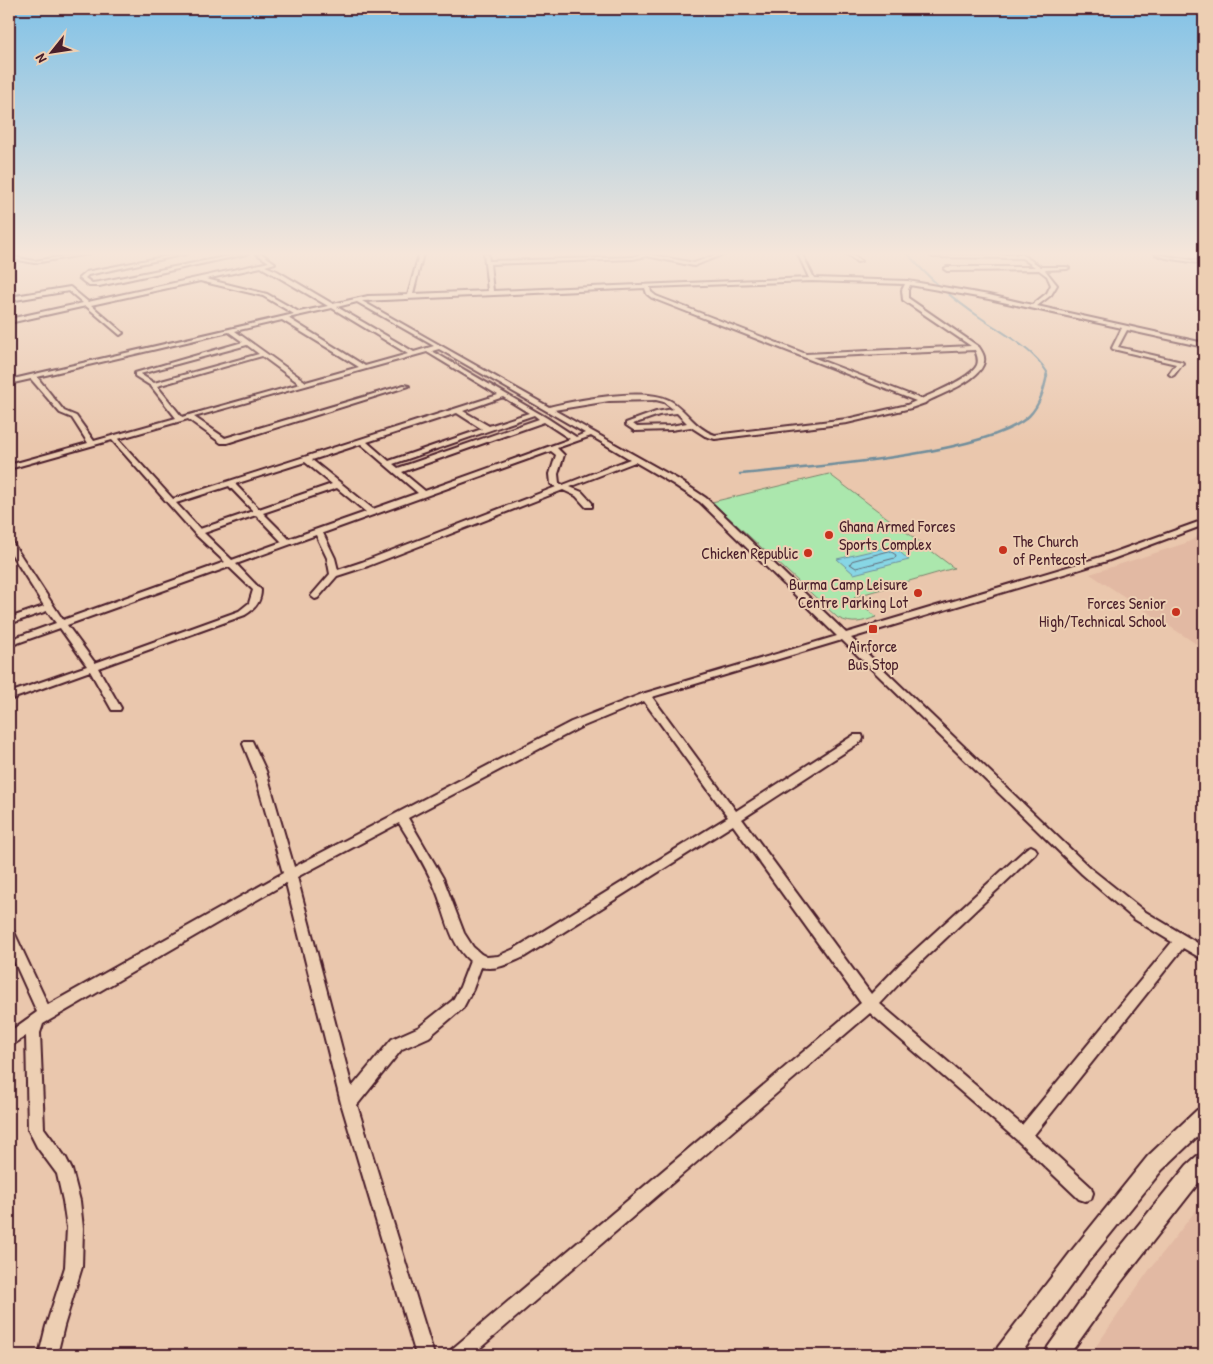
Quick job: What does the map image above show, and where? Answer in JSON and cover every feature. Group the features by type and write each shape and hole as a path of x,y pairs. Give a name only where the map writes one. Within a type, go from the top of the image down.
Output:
{"main road":[{"path":"1006,1355 1080,1256 1155,1163 1204,1117"},
{"path":"1056,1355 1118,1268 1194,1172 1204,1163"}],"street":[{"path":"9,321 25,318"},
{"path":"103,318 120,333"},
{"path":"10,379 32,376 279,318"},
{"path":"283,318 364,368"},
{"path":"352,318 413,354"},
{"path":"388,318 636,459 703,500 1086,871 1139,915 1180,942 1204,954"},
{"path":"707,318 923,402"},
{"path":"549,409 572,402 652,398 666,401 708,436 723,436 847,421 923,402 960,383 976,371 980,365 981,356 977,348 932,318"},
{"path":"1083,318 1204,345"},
{"path":"1126,327 1115,348 1180,363 1172,374"},
{"path":"230,330 306,385"},
{"path":"181,420 153,385 137,375 138,373 248,343"},
{"path":"9,466 181,420 439,347"},
{"path":"804,355 977,348"},
{"path":"427,350 545,419 575,439"},
{"path":"153,385 264,354"},
{"path":"32,376 62,412 74,417 93,444"},
{"path":"189,417 218,439 228,440 406,386"},
{"path":"172,502 504,395"},
{"path":"678,410 654,414 628,424 635,430 654,427 679,428 692,424"},
{"path":"458,411 488,429"},
{"path":"389,463 534,413"},
{"path":"398,471 545,419"},
{"path":"9,643 590,434"},
{"path":"9,697 242,613 251,608 257,598 257,590 198,532 114,438"},
{"path":"361,441 423,493"},
{"path":"552,448 560,453 553,480 555,484 579,494 589,505"},
{"path":"306,459 371,512"},
{"path":"315,596 334,574 365,564 636,459"},
{"path":"230,484 287,542"},
{"path":"198,532 337,485"},
{"path":"9,1040 41,1017 290,875 575,725 646,696 844,635 1104,559 1204,522"},
{"path":"318,531 331,558 334,574"},
{"path":"9,544 60,624 92,666 116,708"},
{"path":"9,621 49,607"},
{"path":"646,696 870,1004 1023,1136 1085,1193"},
{"path":"401,817 424,852 442,889 457,935 477,959 488,963 494,962 519,952 735,818 858,738"},
{"path":"248,744 260,771 290,875 349,1103 425,1355"},
{"path":"458,1355 870,1004 905,968 1031,851"},
{"path":"9,936 41,1017 33,1033 36,1129 40,1140 60,1162 66,1177 77,1250 72,1277 56,1320 48,1355"},
{"path":"1023,1136 1180,942"},
{"path":"349,1103 397,1044 424,1032 458,1004 466,990 477,959"}],"shaded area":[{"name":"Forces Senior High/Technical School","path":"1204,534 1204,649 1090,574 1186,543"},
{"path":"1204,1200 1204,1355 1090,1355 1147,1273"}],"green space":[{"name":"Ghana Armed Forces Sports Complex","path":"829,474 954,568 854,597 876,617 857,622 848,622 838,618 712,502"}],"water":[{"path":"893,546 909,560 854,574 837,559"}],"waterway":[{"path":"981,318 1034,356 1047,372 1046,376"},
{"path":"740,474 892,457 975,441 1007,429 1029,416 1039,402 1047,375"}],"place":[{"name":"Ghana Armed Forces Sports Complex","path":"829,535"},
{"name":"The Church of Pentecost","path":"1003,550"},
{"name":"Chicken Republic","path":"808,553"},
{"name":"Burma Camp Leisure Centre Parking Lot","path":"918,593"},
{"name":"Forces Senior High/Technical School","path":"1176,612"},
{"name":"Airforce Bus Stop","path":"873,629"}]}
